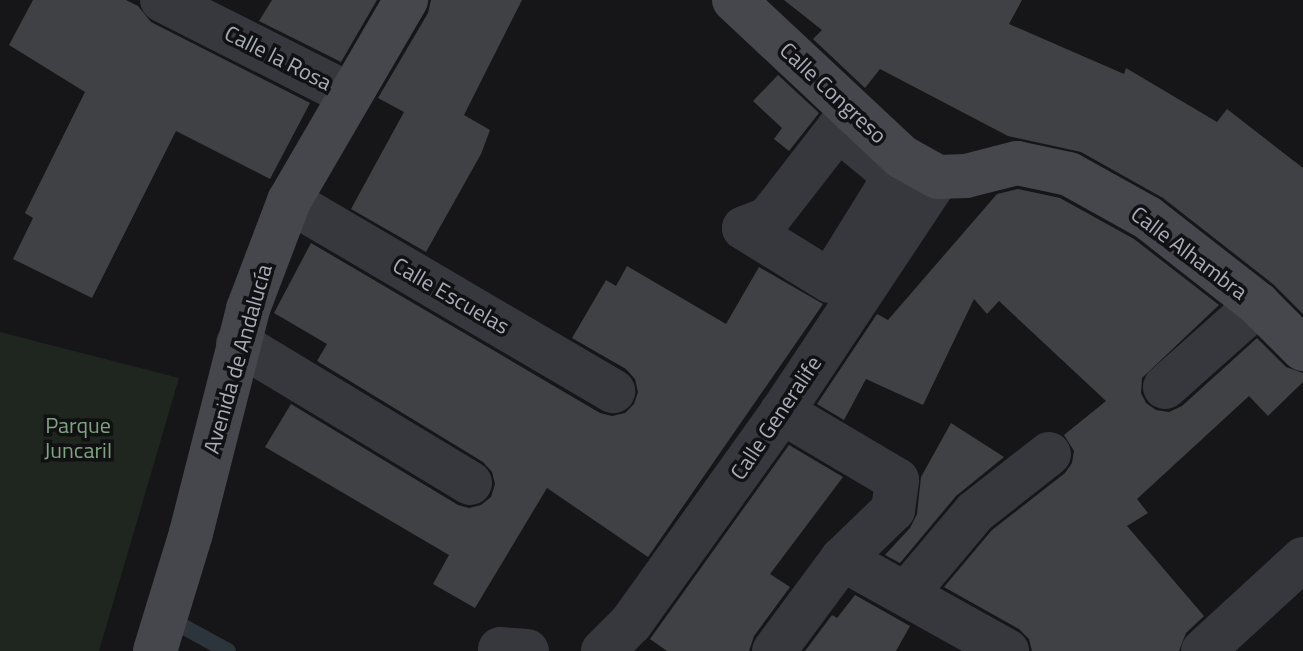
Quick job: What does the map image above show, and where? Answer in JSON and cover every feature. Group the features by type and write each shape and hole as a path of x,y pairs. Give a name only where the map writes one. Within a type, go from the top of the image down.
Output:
{"street":[{"name":"Calle la Rosa","path":"162,0 350,95"},
{"name":"Avenida de Andalucía","path":"155,651 191,533 238,343 289,201 406,0"},
{"name":"Calle Congreso","path":"734,0 902,157 938,177"},
{"name":"Calle Alhambra","path":"938,177 966,176 1017,163 1069,174 1148,218 1258,304 1303,349"},
{"name":"Calle Generalife","path":"603,651 631,623 782,412 938,177"},
{"name":"Calle Escuelas","path":"289,201 613,391"},
{"name":"Calle Alhambra","path":"1165,387 1258,304"},
{"path":"238,343 470,483"},
{"path":"774,651 842,559 893,510 897,480 782,412"},
{"path":"906,594 975,512 1049,454"},
{"path":"842,559 1007,651"},
{"path":"1203,651 1303,559"}],"green space":[{"name":"Parque Juncaril","path":"0,332 179,378 99,651 0,651"}],"building":[{"path":"33,0 126,0 138,6 151,22 310,103 270,179 176,131 92,298 13,259 33,218 25,213 85,92 9,45"},
{"path":"272,0 377,0 341,62 259,21"},
{"path":"431,0 522,0 464,115 490,130 481,154 426,252 351,209 404,112 378,98 428,13"},
{"path":"784,0 1022,0 1009,24 1124,74 1126,68 1217,122 1227,109 1303,168 1303,314 1273,284 1163,198 1081,152 1008,136 880,69 865,88 813,39 822,30"},
{"path":"778,75 819,113 789,151 774,139 782,128 753,101"},
{"path":"1018,189 1060,198 1134,239 1219,305 1142,378 1141,393 1146,403 1156,410 1169,412 1182,406 1257,338 1286,367 1303,373 1303,382 1268,416 1249,396 1137,499 1148,513 1127,526 1204,616 1186,633 1179,651 1032,651 1029,639 1019,629 944,587 992,530 1065,473 1072,463 1074,451 1064,435 1106,401 999,301 987,314 974,299 923,405 866,379 844,420 817,404 877,314 888,320 997,194"},
{"path":"311,243 600,413 612,416 625,413 634,404 638,392 635,379 626,369 572,338 606,280 616,286 627,266 726,324 759,267 823,304 648,557 547,488 475,608 433,584 449,555 265,447 291,404 458,505 469,508 481,505 491,497 495,484 492,472 483,462 317,361 327,344 274,313"},
{"path":"951,423 1004,457 956,496 900,563 885,555 910,528 917,514 921,477"},
{"path":"789,445 843,477 770,574 790,587 754,636 749,651 667,651 650,639"},
{"path":"855,595 910,626 896,651 805,651 832,615 837,618"}],"waterway":[{"path":"184,627 228,651"}]}
